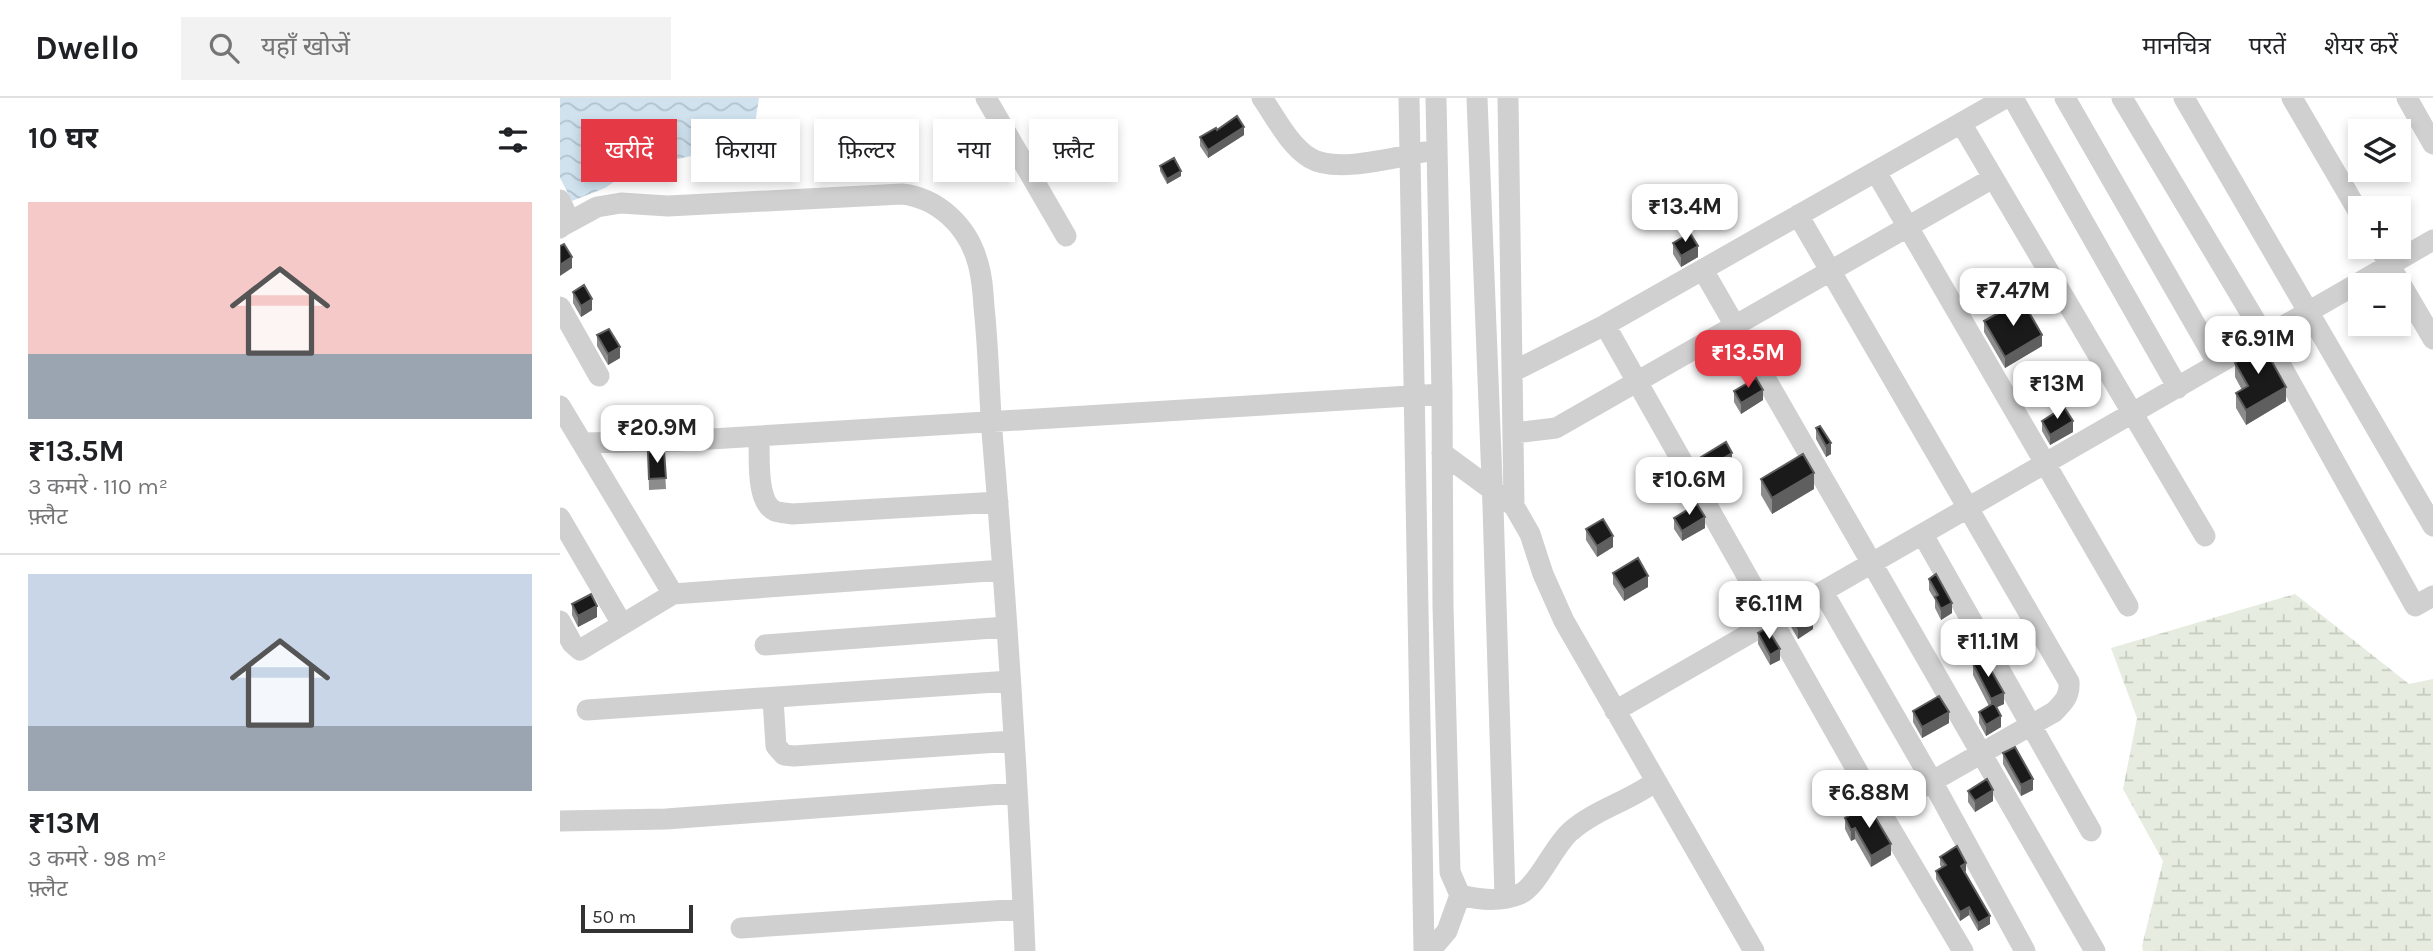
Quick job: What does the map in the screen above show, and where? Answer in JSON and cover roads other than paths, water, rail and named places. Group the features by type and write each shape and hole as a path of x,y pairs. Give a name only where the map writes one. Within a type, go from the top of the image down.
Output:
{"street":[{"path":"986,98 1066,236"},
{"path":"1262,98 1298,148 1319,163 1346,164 1436,149"},
{"path":"1409,98 1424,951"},
{"path":"1430,951 1447,931 1460,895 1450,872 1443,606 1436,98"},
{"path":"1477,98 1493,492 1505,896"},
{"path":"1508,98 1514,506"},
{"path":"1514,371 1605,325 2005,98"},
{"path":"2013,98 2178,388"},
{"path":"2065,98 2218,364"},
{"path":"2122,98 2265,337 2415,606 2433,596"},
{"path":"2184,98 2433,526"},
{"path":"2292,98 2349,196"},
{"path":"2407,98 2433,144"},
{"path":"1961,123 2205,536"},
{"path":"1876,172 2128,606"},
{"path":"1514,433 1556,428 1993,178"},
{"path":"562,227 597,207 621,203 668,206 902,194 927,200 957,223 977,258 989,352 1025,951"},
{"path":"560,200 566,216 562,227"},
{"path":"1798,215 2069,682 2070,691 2054,712 1880,811"},
{"path":"1615,711 2433,240"},
{"path":"2386,259 2433,339"},
{"path":"1703,270 2095,951"},
{"path":"560,307 599,376"},
{"path":"1605,325 1880,811 1963,951"},
{"path":"583,443 678,442 1442,394"},
{"path":"560,406 673,594"},
{"path":"759,437 761,490 764,500 775,511 792,514 998,502"},
{"path":"1442,453 1514,506 1530,534 1559,611 1754,951"},
{"path":"560,518 622,624"},
{"path":"1923,535 2091,831"},
{"path":"560,621 572,643 580,649 586,648 673,594 1003,570"},
{"path":"1823,592 1932,781 2025,951"},
{"path":"765,645 1006,627"},
{"path":"587,710 1010,681"},
{"path":"773,699 776,746 784,755 1013,741"},
{"path":"1460,895 1483,901 1521,894 1541,871 1560,841 1572,830 1588,818 1645,790 1656,781"},
{"path":"560,821 666,819 1016,793"},
{"path":"741,928 1023,909"}],"water":[{"path":"560,98 759,98 756,119 691,119 691,156 677,159 677,119 581,119 581,182 614,182 572,201 560,178"}]}
